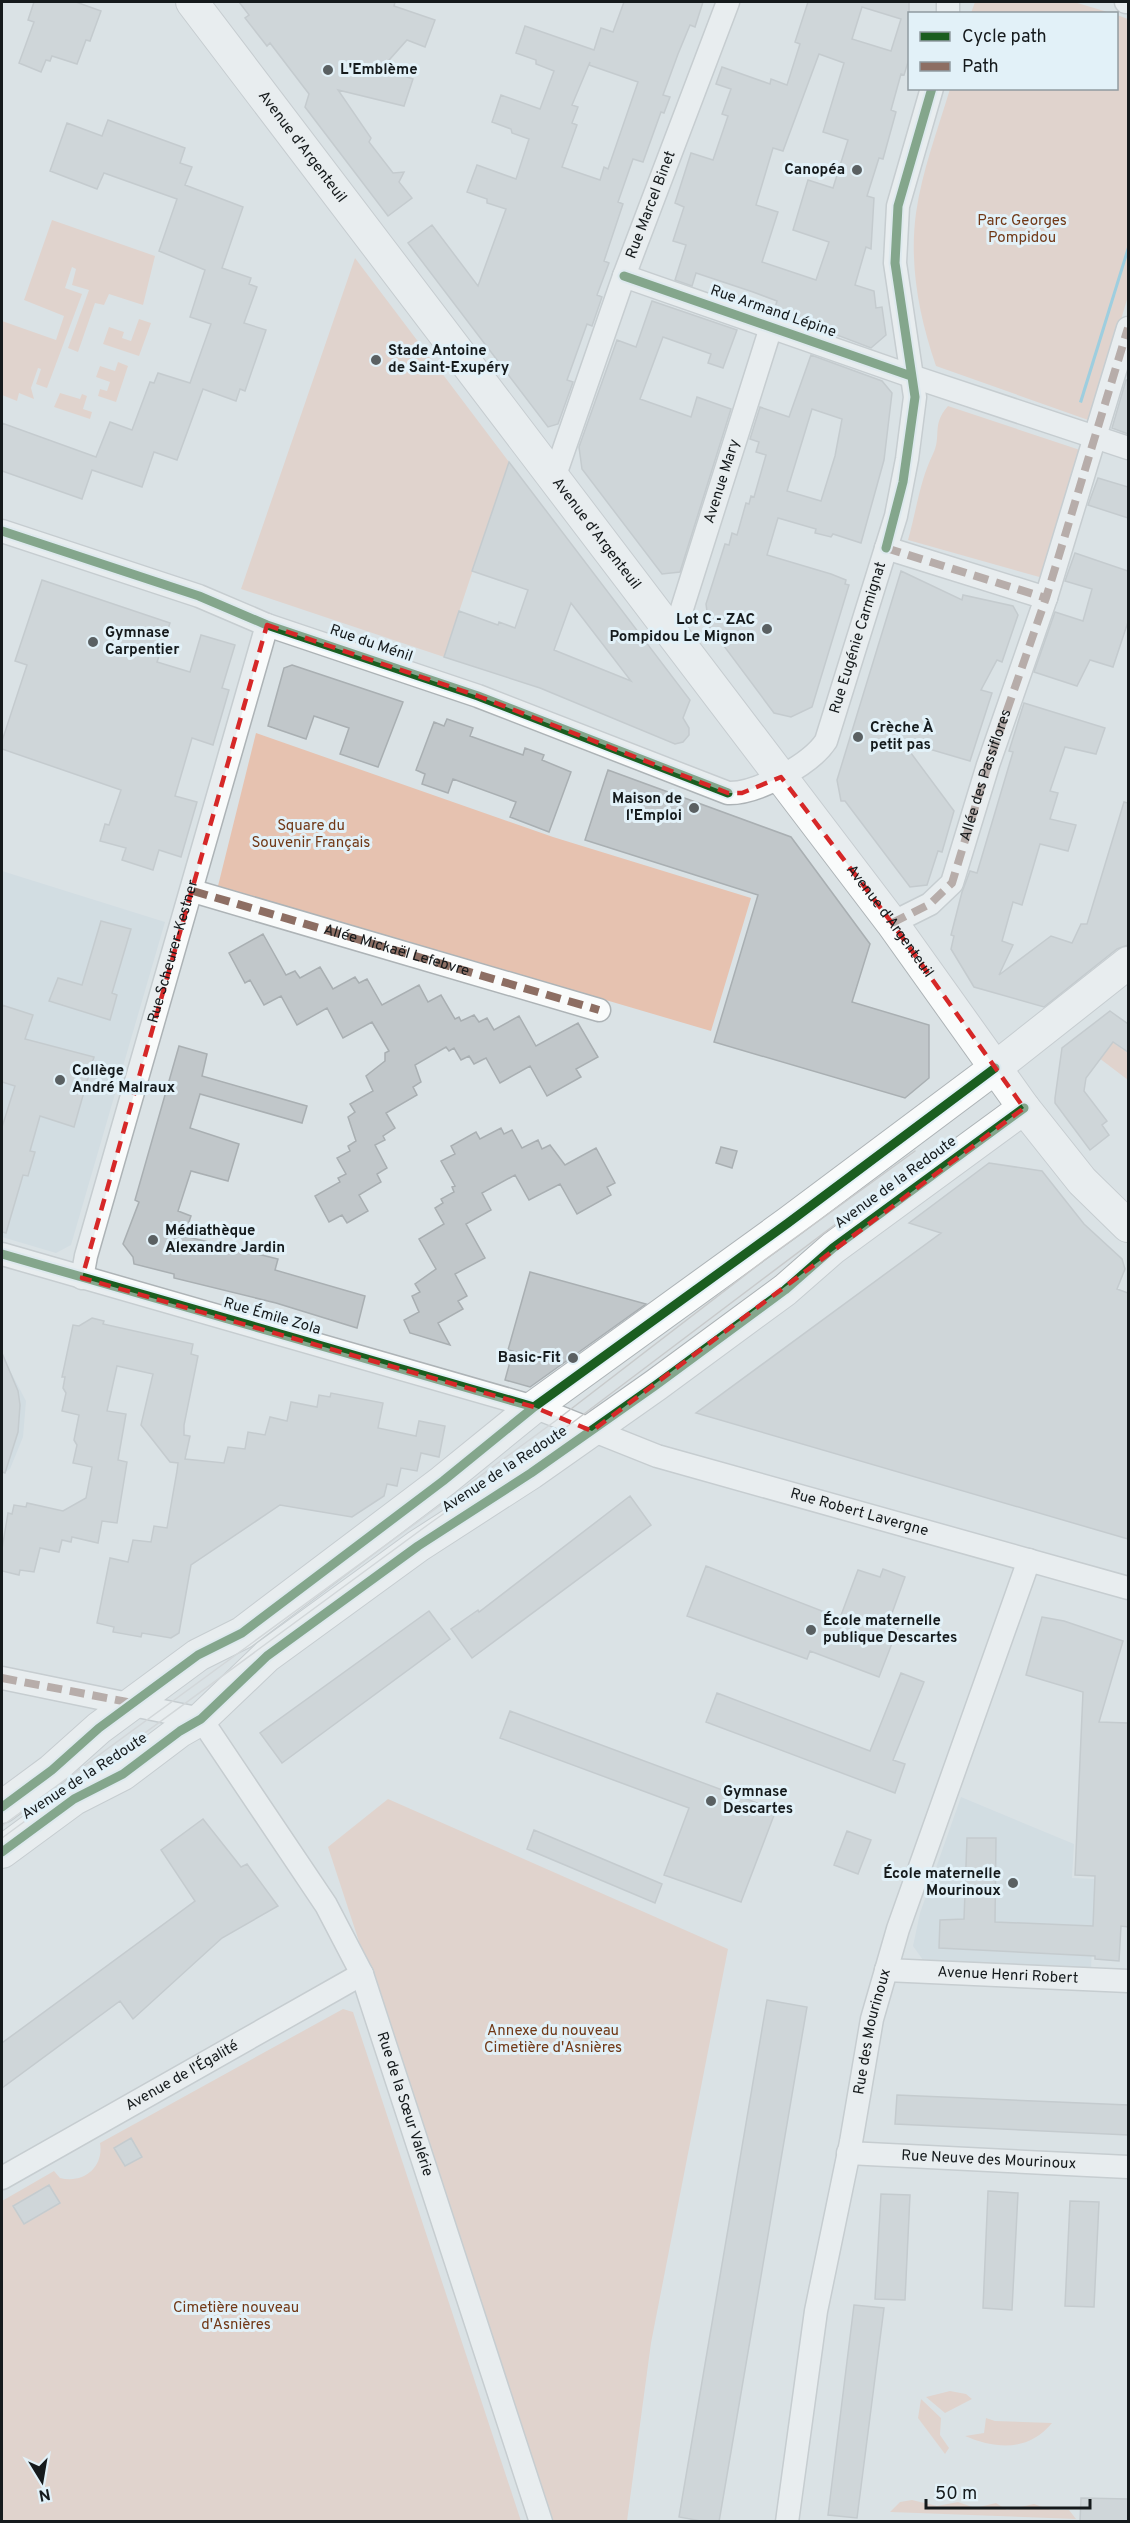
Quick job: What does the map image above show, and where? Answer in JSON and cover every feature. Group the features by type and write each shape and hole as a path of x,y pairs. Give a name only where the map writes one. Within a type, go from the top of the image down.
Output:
{"main road":[{"name":"Avenue d'Argenteuil","path":"192,2 892,923 1024,1108 1082,1181 1128,1226"},
{"path":"995,1068 1128,963"},
{"path":"995,1068 1051,1040 1128,980"},
{"name":"Avenue de la Redoute","path":"2,1807 133,1703 198,1655 242,1633 443,1481 534,1407 788,1223 995,1068"},
{"name":"Avenue de la Redoute","path":"2,1852 74,1799 123,1774 180,1731 201,1719 267,1656 418,1545 592,1431 770,1301 833,1248 1024,1108"}],"street":[{"name":"Rue Marcel Binet","path":"554,478 624,276 728,2"},
{"name":"Rue Eugénie Carmignat","path":"781,777 814,754 826,741 896,516 907,459 915,397 895,249 898,206 931,90"},
{"name":"Rue Armand Lépine","path":"624,276 911,376 1128,448"},
{"name":"Avenue Mary","path":"674,634 771,327"},
{"name":"Allée des Passiflores","path":"892,923 930,904 952,883 988,765 1046,598 1128,328"},
{"name":"Rue du Ménil","path":"2,531 199,596 267,625 478,696 728,793 742,793 781,777"},
{"path":"886,548 1046,598"},
{"name":"Rue Scheurer-Kestner","path":"82,1278 86,1256 193,891 267,625"},
{"name":"Allée Mickaël Lefebvre","path":"193,891 599,1010"},
{"name":"Rue Émile Zola","path":"2,1254 534,1407 592,1431"},
{"name":"Rue Robert Lavergne","path":"592,1431 663,1458 1128,1588"},
{"name":"Rue des Mourinoux","path":"787,2522 816,2311 872,2019 886,1970 1029,1560"},
{"path":"2,1678 133,1703 201,1719"},
{"name":"Rue de la Sœur Valérie","path":"201,1719 326,1905 362,1974 541,2522"},
{"name":"Avenue Henri Robert","path":"886,1970 1128,1981"},
{"name":"Avenue de l'Égalité","path":"2,2178 362,1974"},
{"name":"Rue Neuve des Mourinoux","path":"848,2152 1128,2167"}],"highlighted area":[{"path":"267,625 478,696 728,793 742,793 781,777 892,923 1024,1108 592,1431 534,1407 82,1278"}],"shaded area":[{"name":"Collège André Malraux","path":"2,871 165,922 71,1245 56,1253 2,1237"},
{"path":"2,1355 26,1401 23,1437 10,1469 2,1474"},
{"name":"École maternelle Mourinoux","path":"961,1797 1074,1844 1072,1878 1095,1879 1091,1970 923,1960 913,1946 920,1913"}],"green space":[{"path":"975,2 1074,2 1108,12 971,12"},
{"name":"Parc Georges Pompidou","path":"1118,15 1128,19 1128,296 1091,421 936,366 920,309 914,252 916,213 931,150 950,90 1118,90"},
{"path":"52,220 155,256 143,305 109,294 104,305 95,303 78,352 68,348 89,290 72,285 76,269 72,267 65,288 82,294 47,388 36,384 41,369 38,368 31,388 34,399 19,393 17,401 2,395 2,321 56,340 64,316 24,300"},
{"name":"Stade Antoine de Saint-Exupéry","path":"355,258 509,462 444,657 241,589"},
{"path":"139,319 151,323 139,356 103,344 109,327 124,332 122,338 131,341"},
{"path":"118,362 128,366 116,402 98,396 100,389 107,391 110,382 96,377 100,366 115,371"},
{"path":"60,393 80,399 82,394 87,396 83,409 92,412 90,419 54,407"},
{"path":"948,406 1083,451 1043,578 908,540 921,485 936,448 938,425"},
{"name":"Square du Souvenir Français","path":"256,733 553,837 751,898 711,1031 218,886"},
{"path":"1090,1026 1128,1053 1128,1080 1074,1039"},
{"name":"Annexe du nouveau Cimetière d'Asnières","path":"388,1799 728,1949 651,2343 627,2521 549,2521 328,1847"},
{"name":"Cimetière nouveau d'Asnières","path":"343,2009 353,2012 521,2521 2,2521 2,2201 54,2171 60,2178 84,2176 90,2172 99,2159 100,2143"},
{"path":"950,2391 966,2394 972,2399 945,2413 926,2397"},
{"path":"921,2399 941,2418 940,2435 949,2448 945,2454 918,2418"},
{"path":"986,2418 995,2421 1052,2423 1033,2439 1011,2445 988,2444 965,2436 984,2433"},
{"path":"912,2500 937,2506 958,2502 975,2508 996,2503 1007,2510 1034,2504 1051,2510 1069,2510 1076,2519 890,2512 900,2502"}],"water":[{"path":"1128,244 1128,254 1082,403 1079,402"}],"building":[{"path":"34,2 76,2 101,11 90,41 86,40 77,64 52,56 50,61 46,60 41,72 19,63 34,22 28,20"},
{"path":"239,2 395,2 394,6 435,20 425,47 407,40 382,68 413,79 404,106 338,90 371,138 369,142 393,173 404,172 399,182 412,198 388,216 305,107 309,94 270,43 267,46 245,18 249,15"},
{"path":"624,2 703,2 695,27 690,25 678,54 663,95 670,97 664,113 661,112 643,162 633,159 618,202 623,204 604,261 609,263 597,295 602,297 592,326 587,324 567,380 573,382 558,424 548,427 408,243 432,225 478,286 506,209 487,203 487,199 467,192 477,165 516,179 529,139 492,122 501,95 540,109 554,71 536,64 536,60 516,53 525,26 594,50 601,28 613,32","holes":["590,62 589,65 638,82 608,169 604,167 600,180 562,167 577,125 572,123 578,107 572,105"]},
{"path":"808,2 909,2 908,62 904,75 901,74 891,110 896,112 883,159 879,158 867,196 874,198 871,249 866,247 855,285 874,291 876,308 882,307 886,335 871,348 774,311 777,301 753,292 696,273 692,286 675,280 686,245 673,241 684,207 675,203 691,153 713,160 728,116 722,114 731,89 716,84 722,67 770,84 771,79 787,85 800,44 795,42","holes":["862,7 901,19 891,51 852,39","819,54 844,63 823,132 848,140 833,188 808,180 793,230 829,242 816,280 762,262 778,212 756,205 773,148 783,151"]},
{"path":"108,120 185,148 180,163 192,167 185,185 243,207 222,268 251,278 249,284 257,287 244,323 266,330 245,391 240,389 236,401 203,389 177,460 154,452 142,487 92,470 82,499 2,471 2,423 96,457 110,422 132,430 150,382 154,383 158,373 190,383 211,324 190,317 205,270 159,251 177,199 104,173 97,189 50,171 67,123 102,136"},
{"path":"652,301 737,330 723,368 708,363 711,354 663,337 640,399 691,417 697,397 731,409 680,572 662,574 582,469 579,447 617,340 636,347"},
{"path":"811,355 882,381 892,393 884,460 861,543 833,534 831,537 815,533 816,529 778,518 767,555 831,574 846,580 845,584 849,585 812,707 791,717 774,713 709,626 706,604 725,544 729,545 732,533 737,535 746,503 749,504 751,496 754,497 766,455 756,452 759,442 750,439 760,407 789,417","holes":["812,409 842,419 835,456 821,501 787,491"]},
{"path":"1126,380 1128,380 1128,434 1112,428"},
{"path":"509,462 690,700 683,718 689,728 689,735 683,742 675,744 540,688 444,657 459,611 498,625 499,622 515,628 528,590 472,571","holes":["571,603 631,681 554,650"]},
{"path":"1098,478 1128,487 1128,518 1088,505"},
{"path":"1075,553 1128,571 1128,622 1113,667 1090,660 1077,686 1034,672 1055,612 1083,621 1092,589 1065,581"},
{"path":"901,571 962,600 963,595 1013,606 1018,615 1002,662 997,660 981,690 992,693 970,761 902,741 954,811 942,852 938,851 927,885 910,887 845,801 841,801 837,780"},
{"path":"42,580 170,623 157,662 190,672 201,635 235,645 222,688 229,690 213,745 192,738 175,796 197,802 181,857 159,850 153,870 122,860 126,848 100,841 105,824 109,825 121,790 2,749 2,741 27,665 15,661"},
{"path":"292,665 403,702 378,767 340,754 349,728 314,716 306,739 268,726 284,668"},
{"path":"1024,703 1105,728 1096,754 1065,747 1050,791 1058,793 1050,819 1076,825 1068,851 1040,844 1022,905 1013,902 1002,941 1013,945 999,975 1051,936 1072,943 1081,924 1087,924 1124,802 1128,803 1128,945 1117,949 1044,1007 974,987 951,949 954,936 951,935 962,892 970,871 977,873 1013,752 1009,751"},
{"path":"447,719 473,728 470,736 523,755 525,748 544,755 542,760 571,772 549,832 510,817 516,802 453,779 448,793 422,784 425,774 416,770 434,722 444,726"},
{"path":"608,770 791,837 870,944 852,1002 929,1025 929,1078 905,1098 714,1042 758,895 585,840"},
{"path":"101,921 131,929 112,993 117,995 110,1020 49,1001 58,978 82,985"},
{"path":"263,934 286,975 295,971 300,978 320,967 333,989 355,977 359,983 367,979 382,1005 419,985 428,1002 441,995 455,1019 459,1017 461,1021 474,1015 479,1022 487,1018 494,1030 519,1016 536,1046 578,1023 598,1057 576,1069 581,1077 547,1096 530,1066 500,1083 486,1058 474,1064 469,1056 461,1060 454,1048 449,1051 446,1047 415,1065 421,1082 413,1087 417,1095 386,1113 395,1128 383,1136 385,1140 375,1145 387,1168 377,1174 381,1182 359,1195 368,1211 347,1223 342,1215 329,1222 315,1196 340,1182 338,1178 346,1174 337,1158 350,1151 348,1146 356,1141 348,1117 355,1112 350,1104 373,1091 366,1076 385,1061 385,1053 389,1051 372,1022 343,1038 327,1008 297,1025 281,996 264,1005 250,980 245,983 229,953"},
{"path":"2,1005 33,1015 25,1039 94,1057 74,1127 40,1116 30,1151 35,1152 28,1176 23,1175 6,1233 2,1232 2,1127 15,1086 2,1082"},
{"path":"1110,1011 1128,1024 1128,1052 1113,1042 1086,1078 1084,1091 1107,1121 1102,1125 1109,1135 1090,1150 1055,1103 1062,1048"},
{"path":"179,1046 207,1054 202,1076 307,1106 302,1123 200,1094 190,1128 239,1144 228,1181 191,1171 178,1211 191,1216 184,1236 278,1259 275,1270 365,1296 357,1328 276,1303 174,1278 174,1274 134,1264 133,1257 123,1244 139,1202 135,1200"},
{"path":"501,1128 504,1134 512,1130 522,1148 538,1140 542,1149 550,1145 565,1165 596,1148 615,1183 607,1187 611,1195 577,1214 560,1184 529,1200 515,1175 482,1193 491,1210 466,1224 485,1258 455,1274 467,1296 458,1301 463,1309 438,1323 450,1345 410,1333 404,1320 419,1312 412,1296 420,1292 415,1284 436,1269 419,1239 444,1224 435,1208 443,1203 441,1199 454,1192 452,1187 455,1186 441,1161 455,1154 451,1146 476,1132 480,1139"},
{"path":"721,1147 737,1151 732,1168 716,1163"},
{"path":"989,1163 1042,1171 1084,1224 1122,1259 1125,1269 1117,1289 1128,1293 1128,1539 696,1413 941,1233 909,1223"},
{"path":"530,1272 646,1304 530,1387 505,1380 513,1351 508,1350"},
{"path":"92,1318 104,1321 103,1324 193,1344 191,1354 198,1356 184,1425 184,1435 190,1436 185,1459 224,1463 228,1447 245,1449 248,1432 265,1435 270,1417 287,1421 291,1402 317,1407 319,1395 330,1397 331,1393 383,1403 378,1428 416,1436 419,1421 445,1426 439,1457 421,1453 417,1471 401,1468 397,1486 387,1484 384,1496 352,1517 280,1505 191,1565 179,1633 171,1638 142,1633 141,1637 113,1632 114,1627 97,1623 110,1558 128,1562 133,1540 151,1542 154,1526 167,1528 177,1471 178,1463 170,1462 141,1425 153,1374 117,1366 107,1411 126,1414 118,1460 127,1462 117,1523 102,1521 98,1543 72,1537 71,1542 62,1540 59,1552 40,1548 34,1572 20,1570 19,1575 2,1571 2,1549 8,1513 12,1514 14,1505 26,1507 27,1503 63,1511 86,1498 92,1467 73,1463 77,1445 74,1440 79,1415 62,1411 66,1393 63,1388 65,1377 62,1377 73,1325 79,1326"},
{"path":"2,1353 18,1391 20,1405 18,1432 5,1473 2,1472"},
{"path":"630,1496 651,1525 472,1658 451,1629 478,1610 479,1612"},
{"name":"École maternelle publique Descartes","path":"706,1566 840,1618 858,1570 880,1577 883,1569 905,1577 891,1616 901,1620 879,1677 810,1651 807,1659 687,1616"},
{"path":"429,1611 450,1639 282,1763 260,1733"},
{"path":"1042,1617 1064,1621 1123,1641 1099,1722 1128,1723 1128,1927 1121,1926 1119,1961 1095,1959 1095,1956 939,1948 940,1920 964,1919 967,1838 996,1838 995,1922 1093,1926 1095,1876 1075,1875 1083,1692 1026,1675"},
{"path":"901,1673 924,1682 893,1760 905,1764 895,1793 706,1722 717,1693 870,1751"},
{"name":"Gymnase Descartes","path":"510,1711 776,1810 741,1902 664,1875 689,1808 500,1738"},
{"path":"203,1819 241,1867 247,1864 278,1906 222,1938 133,2019 120,2001 2,2088 2,2043 195,1901 161,1850"},
{"path":"534,1830 662,1884 655,1903 527,1849"},
{"path":"847,1831 871,1840 858,1874 834,1865"},
{"path":"767,2000 807,2007 719,2522 706,2522 679,2517"},
{"path":"897,2095 1128,2105 1128,2135 895,2124"},
{"path":"131,2138 142,2157 125,2166 114,2148"},
{"path":"49,2185 60,2203 24,2224 13,2206"},
{"path":"988,2191 1018,2193 1012,2310 983,2308"},
{"path":"881,2194 910,2195 905,2300 875,2299"},
{"path":"1070,2201 1099,2202 1094,2307 1065,2306"},
{"path":"854,2305 884,2308 857,2518 828,2515"},
{"path":"1081,2498 1128,2499 1128,2522 1080,2522"}],"tram line":[{"path":"2,1826 558,1419 762,1262 915,1151"},
{"path":"2,1838 429,1524 572,1423 918,1162"}],"marked path":[{"path":"892,923 930,904 952,883 988,765 1046,598 1128,328"},
{"path":"886,548 1046,598"},
{"path":"193,891 599,1010"},
{"path":"2,1678 133,1703"}],"cycle path":[{"path":"886,548 903,482 915,397 895,263 898,206 931,90"},
{"path":"624,276 911,376"},
{"path":"2,531 199,596 267,625 478,696 728,793"},
{"path":"2,1807 52,1770 99,1728 198,1655 242,1633 443,1481 534,1407 788,1223 995,1068"},
{"path":"2,1852 74,1799 123,1774 180,1731 201,1719 267,1656 418,1546 531,1473 656,1385 785,1290 833,1248 1024,1108"},
{"path":"2,1254 534,1407"}],"place":[{"name":"L'Emblème","path":"328,70"},
{"name":"Canopéa","path":"857,170"},
{"name":"Stade Antoine de Saint-Exupéry","path":"376,360"},
{"name":"Lot C - ZAC Pompidou Le Mignon","path":"767,629"},
{"name":"Gymnase Carpentier","path":"93,642"},
{"name":"Crèche À petit pas","path":"858,737"},
{"name":"Maison de l'Emploi","path":"694,808"},
{"name":"Collège André Malraux","path":"60,1080"},
{"name":"Médiathèque Alexandre Jardin","path":"153,1240"},
{"name":"Basic-Fit","path":"573,1358"},
{"name":"École maternelle publique Descartes","path":"811,1630"},
{"name":"Gymnase Descartes","path":"711,1801"},
{"name":"École maternelle Mourinoux","path":"1013,1883"}]}
